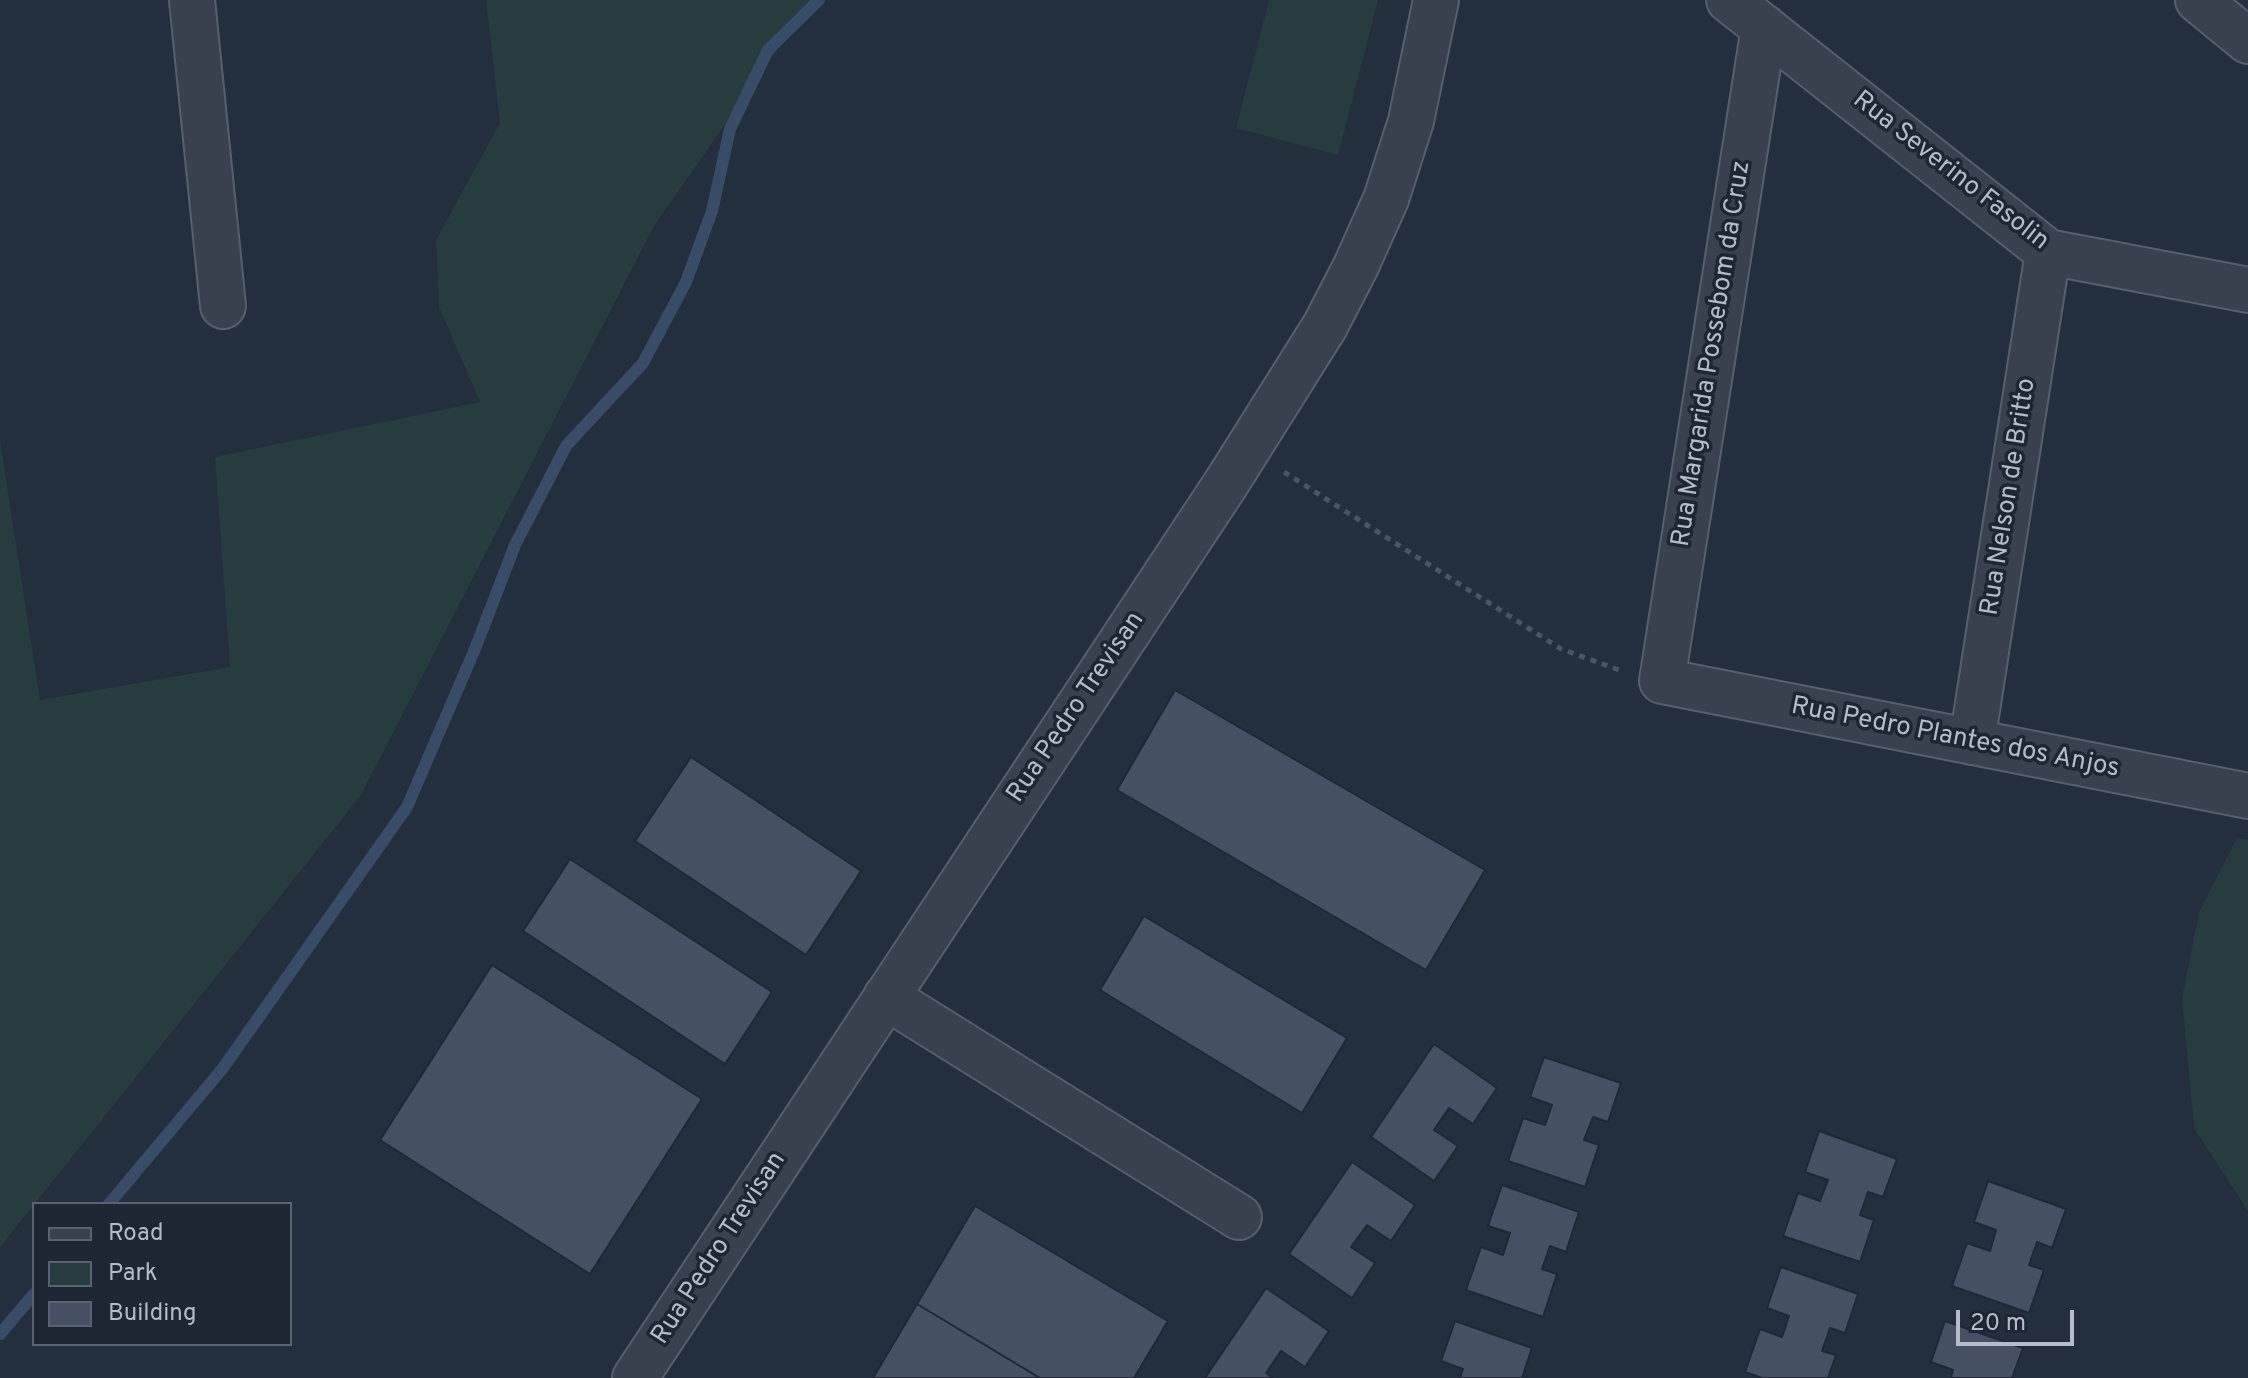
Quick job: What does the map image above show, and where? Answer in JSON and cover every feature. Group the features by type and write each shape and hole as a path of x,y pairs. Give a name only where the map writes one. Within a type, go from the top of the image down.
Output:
{"street":[{"path":"192,0 223,306"},
{"name":"Rua Pedro Trevisan","path":"635,1378 1219,495 1325,326 1386,199 1411,121 1436,0"},
{"name":"Rua Severino Fasolin","path":"1729,0 2048,252 2248,290"},
{"path":"2198,0 2248,41"},
{"name":"Rua Margarida Possebom da Cruz","path":"1662,681 1764,27"},
{"name":"Rua Nelson de Britto","path":"1972,742 2048,252"},
{"name":"Rua Pedro Plantes dos Anjos","path":"1662,681 2248,796"},
{"path":"886,997 1239,1217"}],"path":[{"path":"1247,449 1561,649 1611,668 1662,681"}],"green space":[{"path":"486,0 812,0 654,226 361,795 36,1202 32,1202 32,1207 0,1247 0,440 40,700 230,667 215,457 480,402 439,307 436,240 500,123"},
{"path":"1269,0 1378,0 1338,155 1236,128"},
{"path":"2237,838 2248,840 2248,1211 2194,1128 2182,998 2199,912"}],"building":[{"path":"1175,690 1485,870 1426,970 1117,790"},
{"path":"691,757 861,871 806,955 635,841"},
{"path":"570,859 772,992 725,1064 523,931"},
{"path":"1144,916 1347,1038 1302,1113 1100,990"},
{"path":"492,965 702,1099 590,1274 380,1140"},
{"path":"1434,1044 1497,1088 1473,1124 1449,1108 1434,1130 1458,1146 1434,1181 1371,1137"},
{"path":"1544,1057 1621,1083 1608,1122 1593,1117 1584,1140 1599,1145 1585,1187 1508,1161 1523,1118 1545,1125 1552,1105 1530,1097"},
{"path":"1819,1131 1897,1159 1883,1197 1868,1192 1860,1215 1874,1220 1860,1262 1783,1236 1798,1193 1820,1201 1828,1180 1805,1172"},
{"path":"1352,1162 1415,1205 1391,1241 1367,1225 1351,1247 1375,1263 1352,1298 1289,1254"},
{"path":"1988,1181 2066,1209 2052,1248 2037,1242 2029,1265 2044,1270 2029,1313 1952,1286 1967,1243 1990,1251 1996,1230 1974,1222"},
{"path":"1502,1185 1579,1212 1566,1252 1550,1246 1542,1269 1557,1274 1543,1317 1466,1290 1481,1247 1503,1255 1510,1233 1488,1226"},
{"path":"975,1206 1168,1321 1134,1378 1040,1378 917,1304"},
{"path":"1781,1267 1858,1294 1845,1333 1830,1328 1822,1351 1836,1355 1828,1378 1762,1378 1745,1372 1760,1329 1782,1337 1789,1316 1767,1308"},
{"path":"1266,1288 1329,1331 1305,1367 1281,1351 1266,1373 1273,1378 1205,1378"},
{"path":"917,1304 1040,1378 873,1378"},
{"path":"1455,1321 1532,1348 1522,1378 1460,1378 1463,1369 1441,1361"},
{"path":"1945,1321 2023,1348 2012,1378 1951,1378 1953,1370 1931,1362"}],"waterway":[{"path":"111,1202 223,1068 407,807 475,649 515,545 566,446 643,363 686,282 712,211 730,129 768,50 819,0"},
{"path":"0,1334 32,1296"}]}
